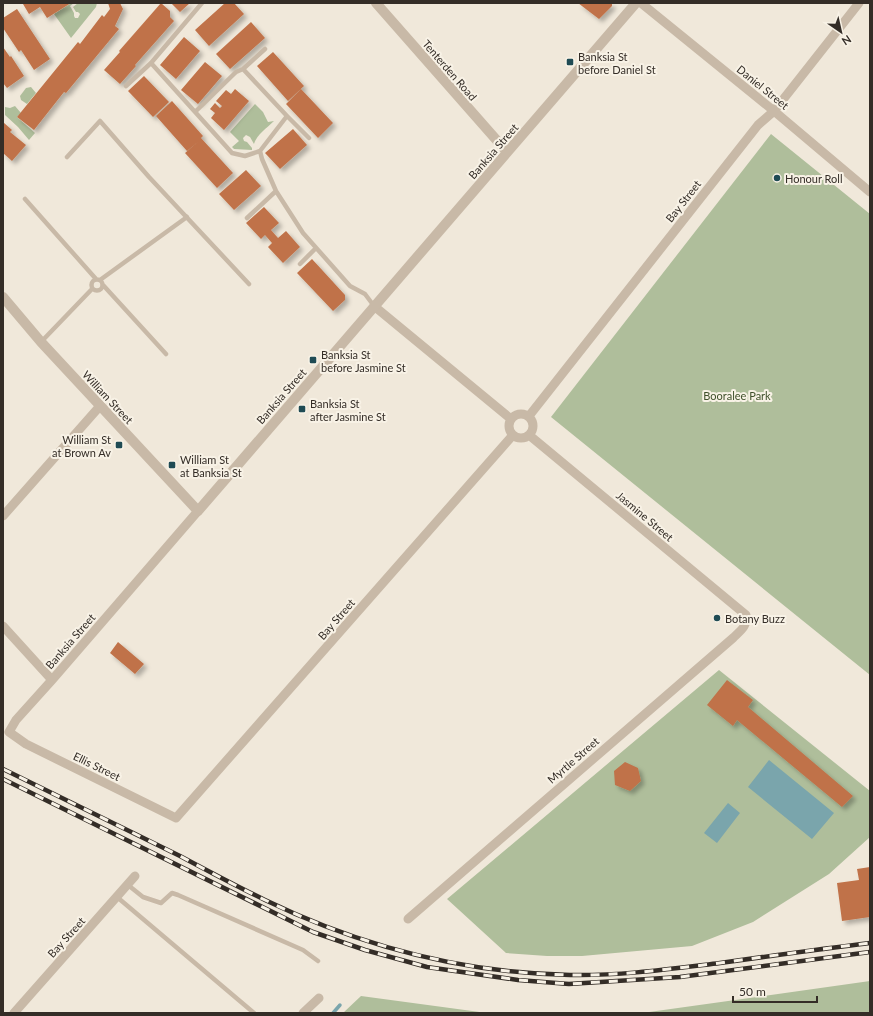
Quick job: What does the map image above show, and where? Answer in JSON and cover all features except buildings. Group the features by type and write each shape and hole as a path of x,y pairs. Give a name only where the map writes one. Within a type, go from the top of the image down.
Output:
{"street":[{"name":"Tenterden Road","path":"376,3 507,152"},
{"name":"Banksia Street","path":"8,732 16,720 636,3"},
{"name":"Daniel Street","path":"641,3 774,111 870,192"},
{"name":"Bay Street","path":"529,416 758,125 774,111 859,3"},
{"name":"William Street","path":"3,297 100,406 198,511"},
{"path":"374,306 511,418"},
{"path":"3,516 100,406"},
{"path":"519,414 529,416 533,427 529,435 521,438 513,435 509,427 511,418 519,414"},
{"name":"Bay Street","path":"176,818 513,435"},
{"name":"Jasmine Street","path":"529,435 746,615"},
{"name":"Myrtle Street","path":"408,919 733,638 745,625 747,620 746,615"},
{"path":"3,626 52,680"},
{"name":"Ellis Street","path":"8,732 26,744 176,818"},
{"name":"Bay Street","path":"14,1013 135,876"},
{"path":"303,1013 319,998"}],"lane":[{"path":"126,86 151,63 202,3"},
{"path":"195,112 236,72 243,69 265,49"},
{"path":"151,63 232,153 245,156 260,151 288,116"},
{"path":"243,69 309,138"},
{"path":"67,158 100,121 249,284"},
{"path":"260,151 276,191 303,233 350,286 365,294 374,306"},
{"path":"247,218 276,191"},
{"path":"25,199 166,354"},
{"path":"42,342 92,289 92,282 98,280 187,217"},
{"path":"300,264 316,248"},
{"path":"92,289 97,291 101,289 103,285"},
{"path":"128,885 143,897 161,902 172,893 178,895 303,950 318,960"},
{"path":"117,897 254,1013"}],"green space":[{"path":"71,3 74,3 70,6 74,16 75,18 78,18 80,14 76,12 73,7 78,3 97,3 96,7 71,38 54,14"},
{"path":"31,87 36,93 27,104 21,100 20,96 26,88"},
{"path":"255,104 263,112 268,122 274,121 260,134 255,140 254,144 250,137 246,135 243,138 252,150 234,149 232,147 239,141 230,132"},
{"path":"15,106 21,113 17,117 35,133 29,140 5,115 5,107 10,108"},
{"name":"Booralee Park","path":"771,134 870,214 870,675 551,417"},
{"path":"719,670 870,791 870,837 829,874 753,922 692,946 582,956 547,956 506,953 447,899"},
{"path":"870,981 870,1013 642,1013"},
{"path":"361,996 487,1013 343,1013"}],"water":[{"path":"769,760 834,813 812,839 748,787"},
{"path":"728,803 740,813 717,843 704,833"}],"waterway":[{"path":"333,1013 340,1005"}],"railway":[{"path":"3,769 180,856 254,895 301,916 338,931 375,943 452,963 530,973 589,975 645,972 682,968 870,943"},
{"path":"3,779 313,932 365,950 427,967 518,980 569,984 680,977 870,952"}],"place":[{"name":"Banksia St before Daniel St","path":"570,62"},
{"name":"Honour Roll","path":"777,178"},
{"name":"Banksia St before Jasmine St","path":"313,360"},
{"name":"Banksia St after Jasmine St","path":"302,409"},
{"name":"William St at Brown Av","path":"119,445"},
{"name":"William St at Banksia St","path":"172,465"},
{"name":"Botany Buzz","path":"717,618"}]}
